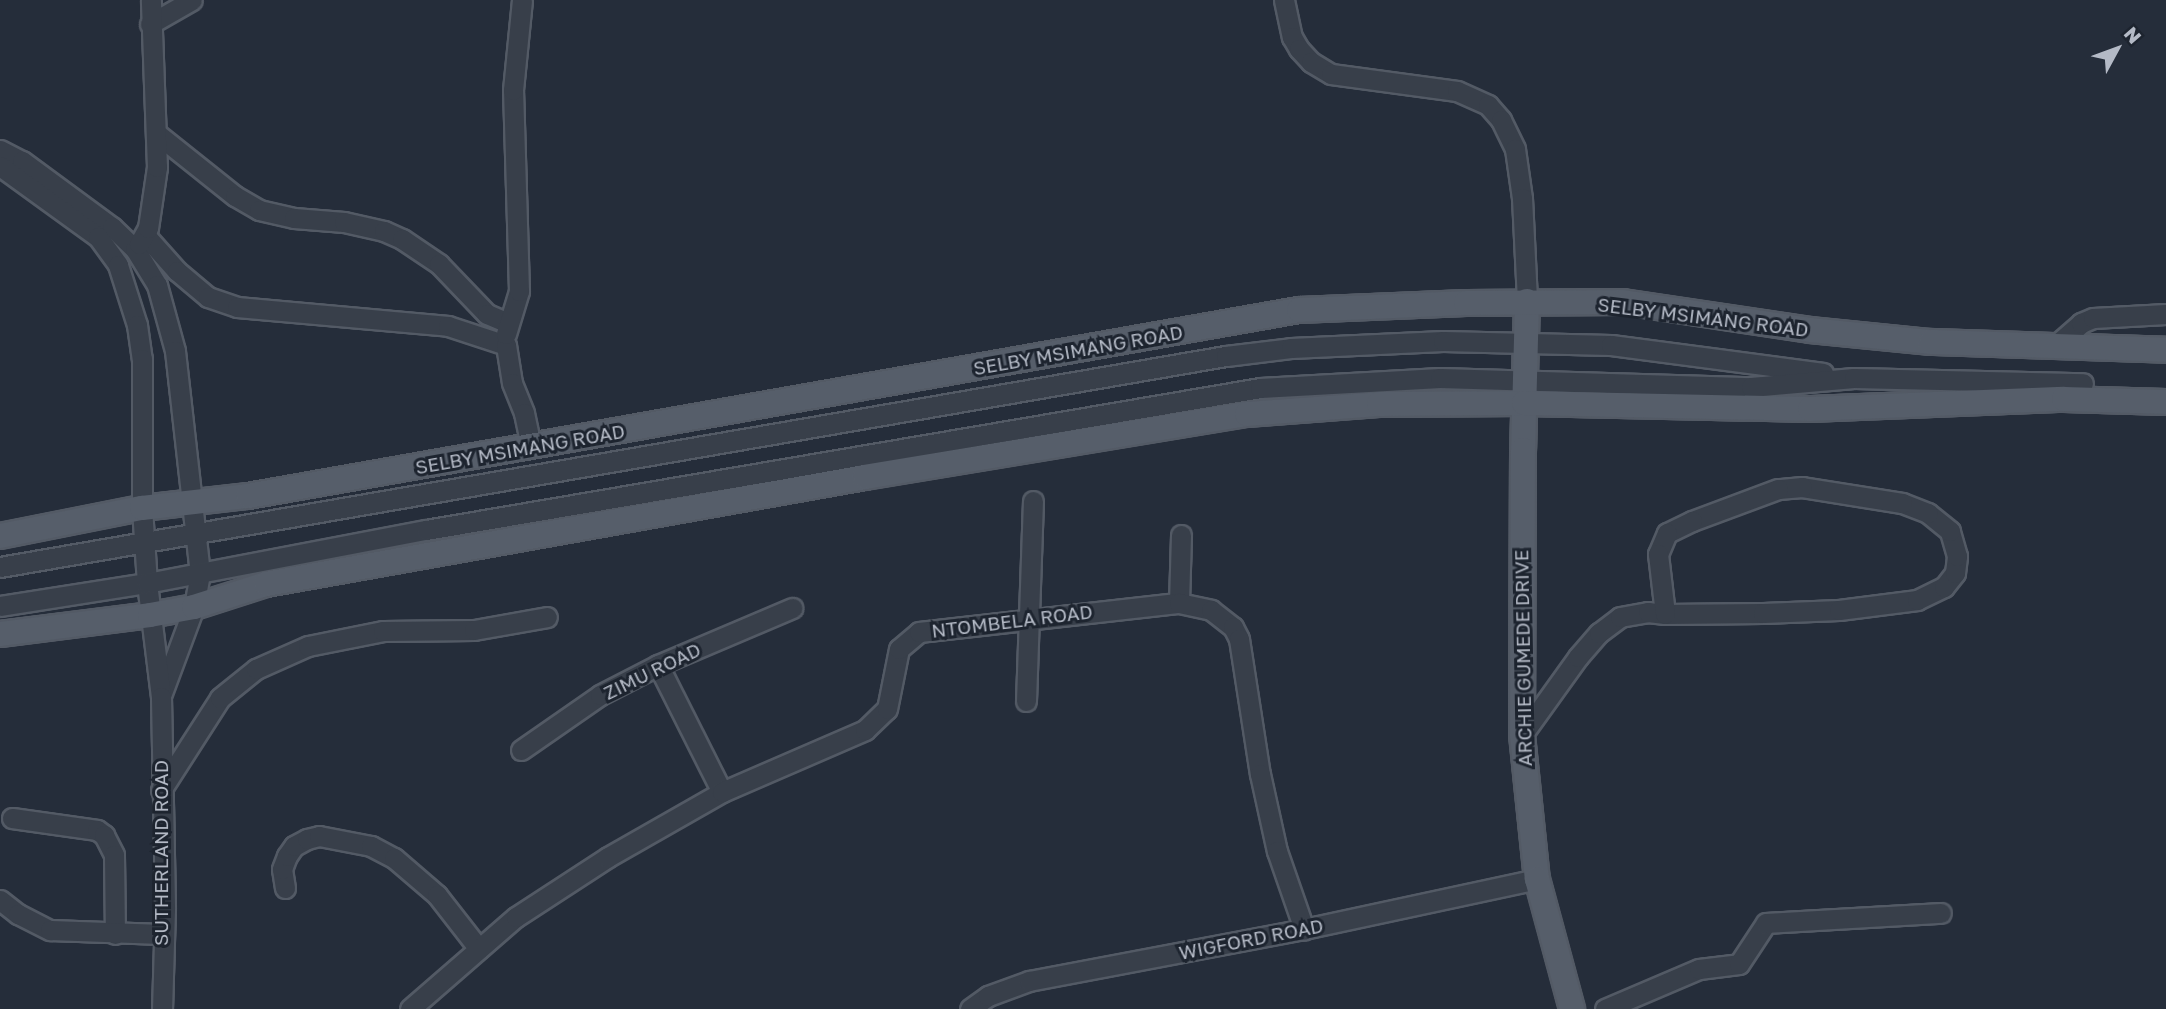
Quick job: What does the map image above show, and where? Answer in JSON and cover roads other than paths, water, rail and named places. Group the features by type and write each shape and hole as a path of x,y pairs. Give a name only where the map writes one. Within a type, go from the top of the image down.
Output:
{"main road":[{"name":"ARCHIE GUMEDE DRIVE","path":"1527,301 1522,735 1537,879 1572,1009"},
{"name":"SELBY MSIMANG ROAD","path":"0,536 142,508 248,496 531,447 1299,310 1527,301 1623,302 1823,332 1931,342 2166,350"},
{"path":"0,634 150,615 194,607 266,584 865,477 1247,414 1524,392 1810,409 2064,399 2166,402"}],"street":[{"path":"118,265 140,242 155,193 156,133 150,0"},
{"path":"150,24 192,0"},
{"path":"523,0 513,90 520,249 519,291 508,323 506,345 510,374 524,413 531,447"},
{"path":"1284,0 1292,37 1299,49 1311,62 1332,74 1457,91 1488,105 1501,120 1515,149 1527,301"},
{"path":"156,133 235,196 259,210 294,219 344,222 384,230 402,239 439,264 487,314 508,323"},
{"path":"0,150 22,161 140,242 208,297 237,307 448,326 506,345"},
{"path":"0,166 97,237 118,265 137,325 142,359 144,544 161,697"},
{"path":"140,242 157,285 175,351 200,573 194,607 161,697"},
{"path":"2055,346 2081,323 2093,318 2166,314"},
{"path":"0,567 144,544 253,521 1226,356 1365,342 1611,345 1672,351 1854,378"},
{"path":"0,606 147,583 426,530 1259,388 1440,378 1524,392 1751,387 1854,378 2083,383"},
{"path":"1522,735 1578,657 1608,625 1631,614 1665,614 1839,610 1917,600 1944,587 1955,573 1957,556 1950,531 1928,513 1902,503 1802,487 1778,489 1667,533 1658,554 1665,614"},
{"path":"1026,701 1033,501"},
{"path":"1180,603 1181,535"},
{"name":"NTOMBELA ROAD","path":"410,1009 516,917 549,895 722,792 866,730 887,709 899,649 919,632 1180,603 1211,610 1233,627 1239,639 1259,774 1277,851 1304,929"},
{"name":"ZIMU ROAD","path":"521,750 600,695 658,665 792,608"},
{"path":"160,791 220,698 256,669 308,646 383,631 474,630 547,617"},
{"path":"658,665 722,792"},
{"name":"SUTHERLAND ROAD","path":"161,697 160,791 165,909 162,934 163,1009"},
{"path":"12,818 97,830 104,835 114,855 116,934"},
{"path":"285,888 282,869 287,856 294,846 307,839 319,836 371,846 394,858 437,895 479,949"},
{"name":"WIGFORD ROAD","path":"970,1009 988,996 1029,981 1304,929 1537,879"},
{"path":"0,900 18,914 50,930 162,934"},
{"path":"1605,1009 1699,970 1740,964 1766,923 1941,913"}]}
